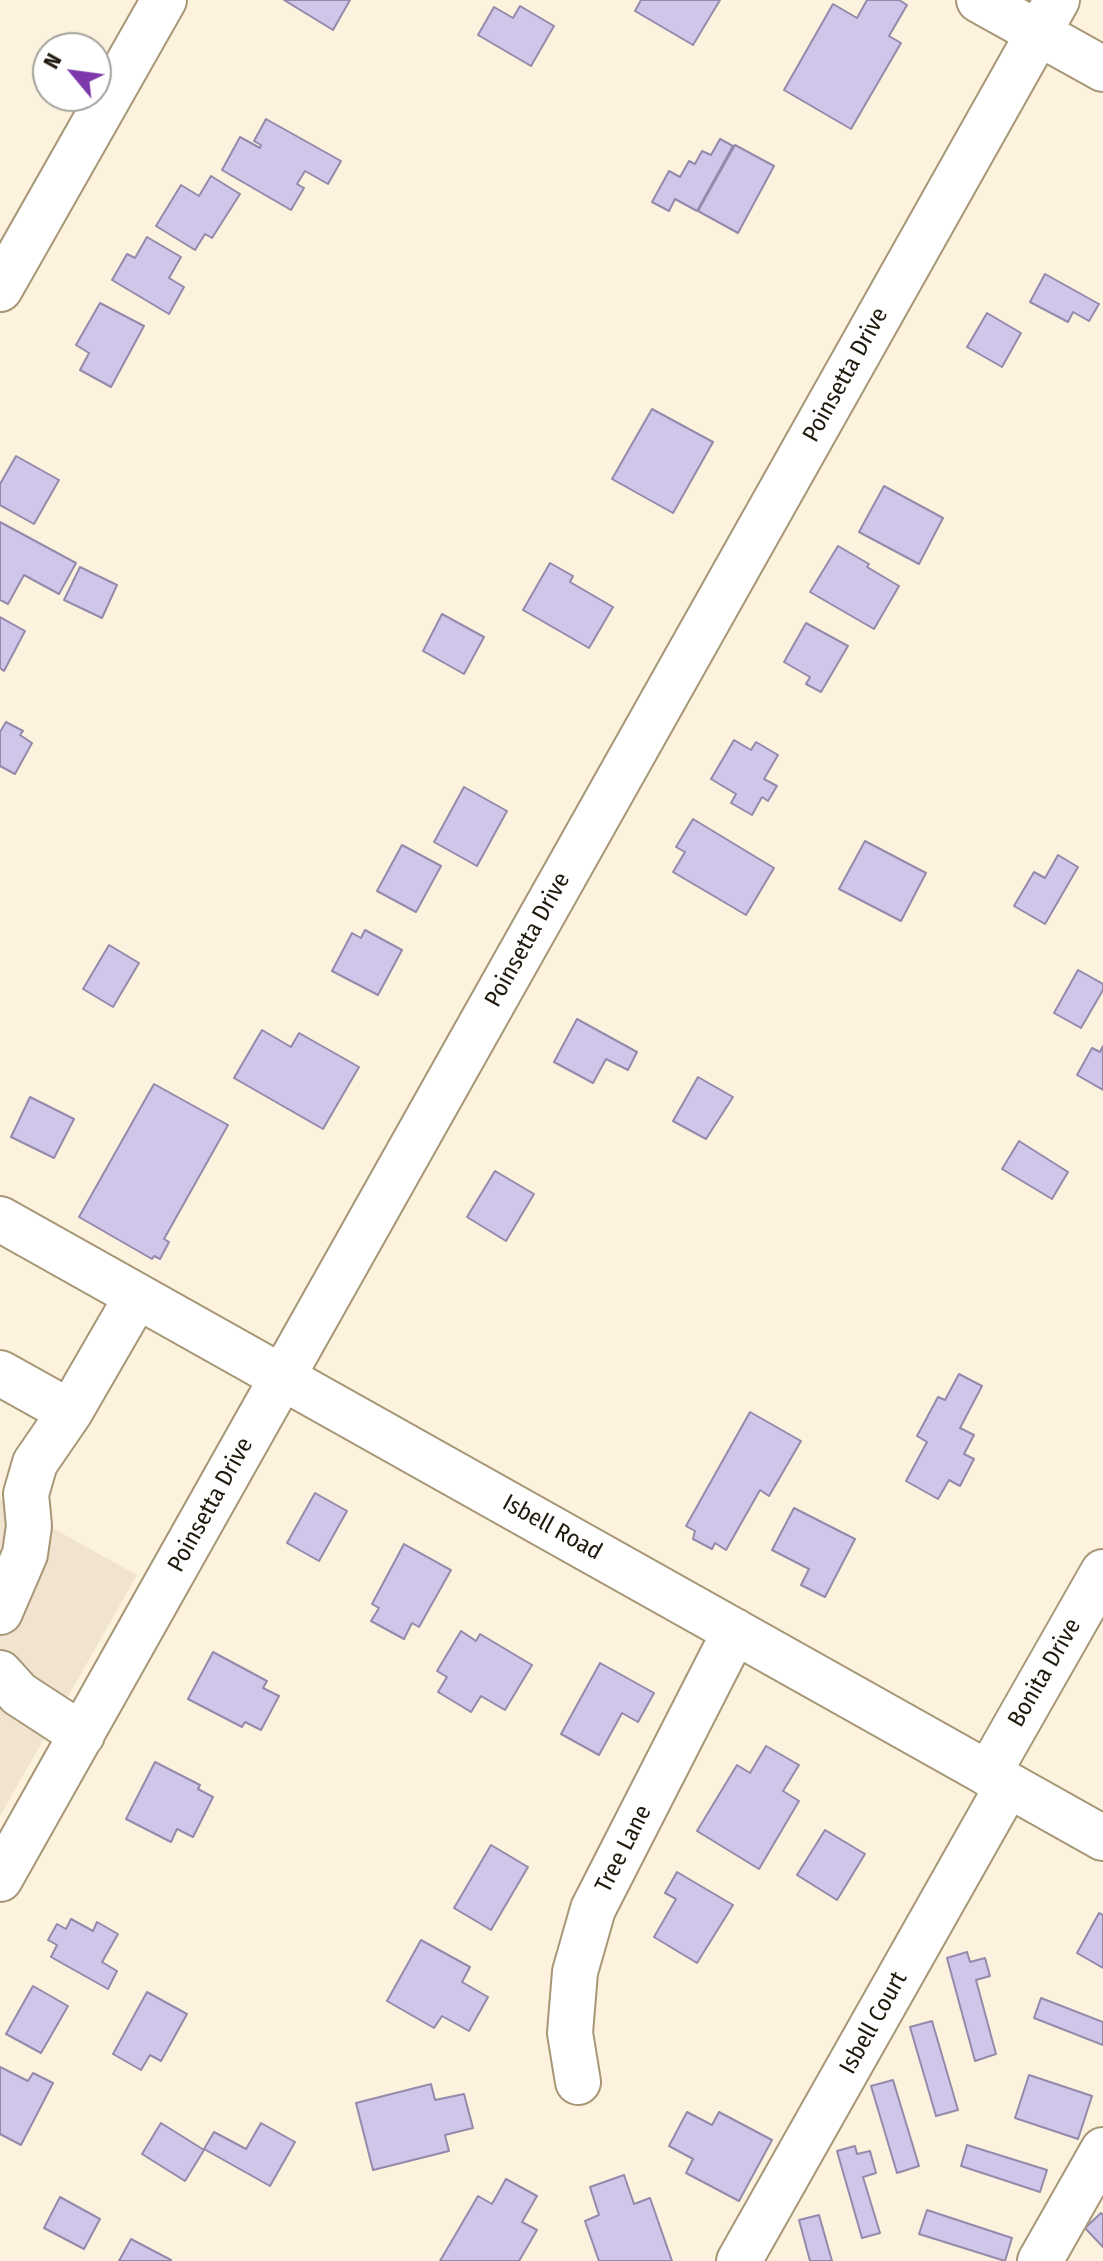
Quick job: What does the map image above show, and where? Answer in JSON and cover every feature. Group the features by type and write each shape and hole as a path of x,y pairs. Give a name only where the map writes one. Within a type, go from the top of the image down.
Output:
{"street":[{"path":"0,289 164,0"},
{"path":"979,0 1048,16 1103,69"},
{"name":"Poinsetta Drive","path":"0,1879 1048,16"},
{"name":"Isbell Road","path":"0,1219 1103,1838"},
{"path":"0,1612 25,1554 29,1526 26,1494 18,1466 70,1412 137,1296"},
{"path":"0,1373 70,1412"},
{"name":"Bonita Drive","path":"998,1780 1103,1572"},
{"name":"Tree Lane","path":"578,2082 570,2033 573,1988 593,1909 735,1631"},
{"path":"0,1673 19,1694 82,1735"},
{"name":"Isbell Court","path":"739,2261 998,1780"},
{"path":"1040,2261 1103,2150"}],"shaded area":[{"path":"0,1499 137,1575 0,1816"}],"building":[{"path":"284,0 350,0 333,30"},
{"path":"641,0 720,0 693,45 635,11"},
{"path":"867,0 899,0 907,5 889,36 901,43 851,129 784,90 833,4 857,18"},
{"path":"520,6 554,26 531,66 478,35 494,7 513,18"},
{"path":"266,119 341,161 328,184 305,171 297,184 304,188 291,210 222,170 240,137 260,148 261,145 254,141"},
{"path":"720,139 733,146 697,211 675,199 669,211 652,202 669,171 680,177 689,161 695,164 702,151 711,155"},
{"path":"735,145 774,166 738,233 698,211"},
{"path":"211,176 240,194 212,238 205,234 195,250 156,226 181,185 199,196"},
{"path":"147,237 181,257 169,278 184,287 169,314 112,280 127,254 135,258"},
{"path":"1045,274 1099,304 1089,321 1073,312 1068,322 1030,302"},
{"path":"100,303 144,326 111,387 80,370 89,353 76,345"},
{"path":"987,313 1021,333 1002,367 967,347"},
{"path":"652,409 713,442 673,513 612,479"},
{"path":"16,456 59,480 34,524 0,505 0,484"},
{"path":"884,486 943,518 919,564 859,532"},
{"path":"0,522 76,563 59,594 24,575 8,604 0,600"},
{"path":"838,546 899,586 874,629 810,592"},
{"path":"550,563 573,576 570,582 613,607 589,648 523,610"},
{"path":"80,567 117,585 102,618 64,600"},
{"path":"442,614 484,637 464,674 423,651"},
{"path":"0,617 25,631 4,671 0,668"},
{"path":"806,623 848,646 821,692 806,684 810,677 784,662"},
{"path":"6,722 23,731 20,735 32,743 15,774 0,766 0,732"},
{"path":"734,740 751,750 756,742 778,755 764,779 777,786 768,801 762,797 752,815 731,803 736,794 711,779"},
{"path":"464,787 507,811 477,866 434,842"},
{"path":"693,819 774,868 746,915 673,872 685,852 676,847"},
{"path":"865,841 926,873 901,921 839,889"},
{"path":"402,845 441,866 416,912 377,891"},
{"path":"1058,855 1078,867 1045,924 1014,906 1034,872 1045,878"},
{"path":"365,930 402,950 378,995 332,971 352,933 361,938"},
{"path":"109,945 139,963 113,1007 83,989"},
{"path":"1078,970 1103,984 1103,990 1081,1028 1054,1013"},
{"path":"577,1019 637,1052 628,1070 606,1059 593,1083 554,1062"},
{"path":"262,1030 291,1047 299,1033 359,1067 323,1129 234,1078"},
{"path":"1103,1046 1103,1090 1077,1075 1092,1048 1100,1052"},
{"path":"698,1077 733,1097 706,1139 673,1121"},
{"path":"154,1084 228,1125 164,1239 169,1242 160,1259 154,1256 152,1259 79,1217"},
{"path":"30,1097 74,1119 54,1158 11,1137"},
{"path":"1019,1141 1068,1172 1052,1199 1002,1169"},
{"path":"495,1171 534,1194 506,1241 467,1217"},
{"path":"959,1374 982,1386 960,1428 974,1435 964,1454 974,1459 960,1486 949,1480 938,1499 906,1481 927,1442 917,1436 938,1397 945,1400"},
{"path":"750,1412 801,1441 769,1496 760,1490 726,1550 715,1543 712,1549 693,1539 695,1531 686,1526"},
{"path":"315,1493 347,1511 319,1561 287,1543"},
{"path":"794,1508 855,1539 825,1597 801,1585 809,1569 772,1550"},
{"path":"404,1544 451,1570 419,1627 412,1623 404,1639 371,1621 379,1608 372,1604"},
{"path":"461,1631 476,1641 480,1634 532,1665 505,1710 481,1696 471,1712 438,1692 447,1677 437,1671"},
{"path":"213,1652 267,1681 263,1688 279,1696 261,1730 245,1722 242,1727 188,1699"},
{"path":"600,1663 654,1693 638,1722 622,1713 599,1755 561,1734"},
{"path":"766,1746 799,1765 783,1791 799,1801 759,1869 697,1831 737,1765 750,1773"},
{"path":"155,1762 200,1785 198,1789 213,1797 193,1837 177,1829 171,1842 126,1819"},
{"path":"825,1830 865,1854 837,1900 797,1875"},
{"path":"491,1845 528,1867 491,1930 454,1908"},
{"path":"677,1872 733,1905 697,1963 654,1937 676,1899 665,1893"},
{"path":"1099,1913 1103,1915 1103,1968 1077,1953"},
{"path":"71,1919 93,1931 97,1922 118,1934 102,1962 117,1971 108,1989 51,1957 57,1945 48,1940 57,1924 66,1929"},
{"path":"421,1940 470,1967 462,1982 488,1997 469,2031 442,2016 434,2028 387,2001"},
{"path":"967,1952 970,1962 985,1958 990,1976 976,1980 996,2054 975,2061 947,1958"},
{"path":"33,1986 68,2006 41,2053 6,2034"},
{"path":"147,1992 187,2014 161,2061 150,2055 141,2070 113,2054"},
{"path":"1041,1998 1103,2022 1103,2045 1034,2018"},
{"path":"932,2021 958,2110 936,2116 910,2027"},
{"path":"0,2067 28,2081 33,2073 53,2083 21,2145 0,2134"},
{"path":"1029,2075 1092,2096 1078,2139 1015,2118"},
{"path":"893,2080 919,2166 897,2173 871,2086"},
{"path":"431,2084 435,2100 464,2094 473,2128 445,2135 449,2151 373,2170 356,2103"},
{"path":"687,2112 712,2125 719,2112 772,2140 739,2201 686,2173 693,2159 669,2146"},
{"path":"161,2123 204,2150 185,2181 142,2154"},
{"path":"261,2123 295,2142 270,2186 204,2149 214,2132 246,2149"},
{"path":"967,2145 1047,2170 1040,2192 961,2166"},
{"path":"855,2146 857,2154 870,2151 876,2173 863,2177 880,2233 862,2238 837,2151"},
{"path":"624,2175 634,2204 650,2198 672,2261 599,2261 585,2221 599,2215 590,2187"},
{"path":"506,2179 537,2196 522,2222 537,2230 519,2261 440,2261 478,2196 492,2204"},
{"path":"60,2197 100,2219 84,2249 44,2228"},
{"path":"927,2210 1012,2238 1005,2261 919,2234"},
{"path":"1101,2213 1103,2215 1103,2247 1085,2228"},
{"path":"819,2215 832,2261 810,2261 799,2220"},
{"path":"131,2239 171,2260 171,2261 119,2261"}]}
